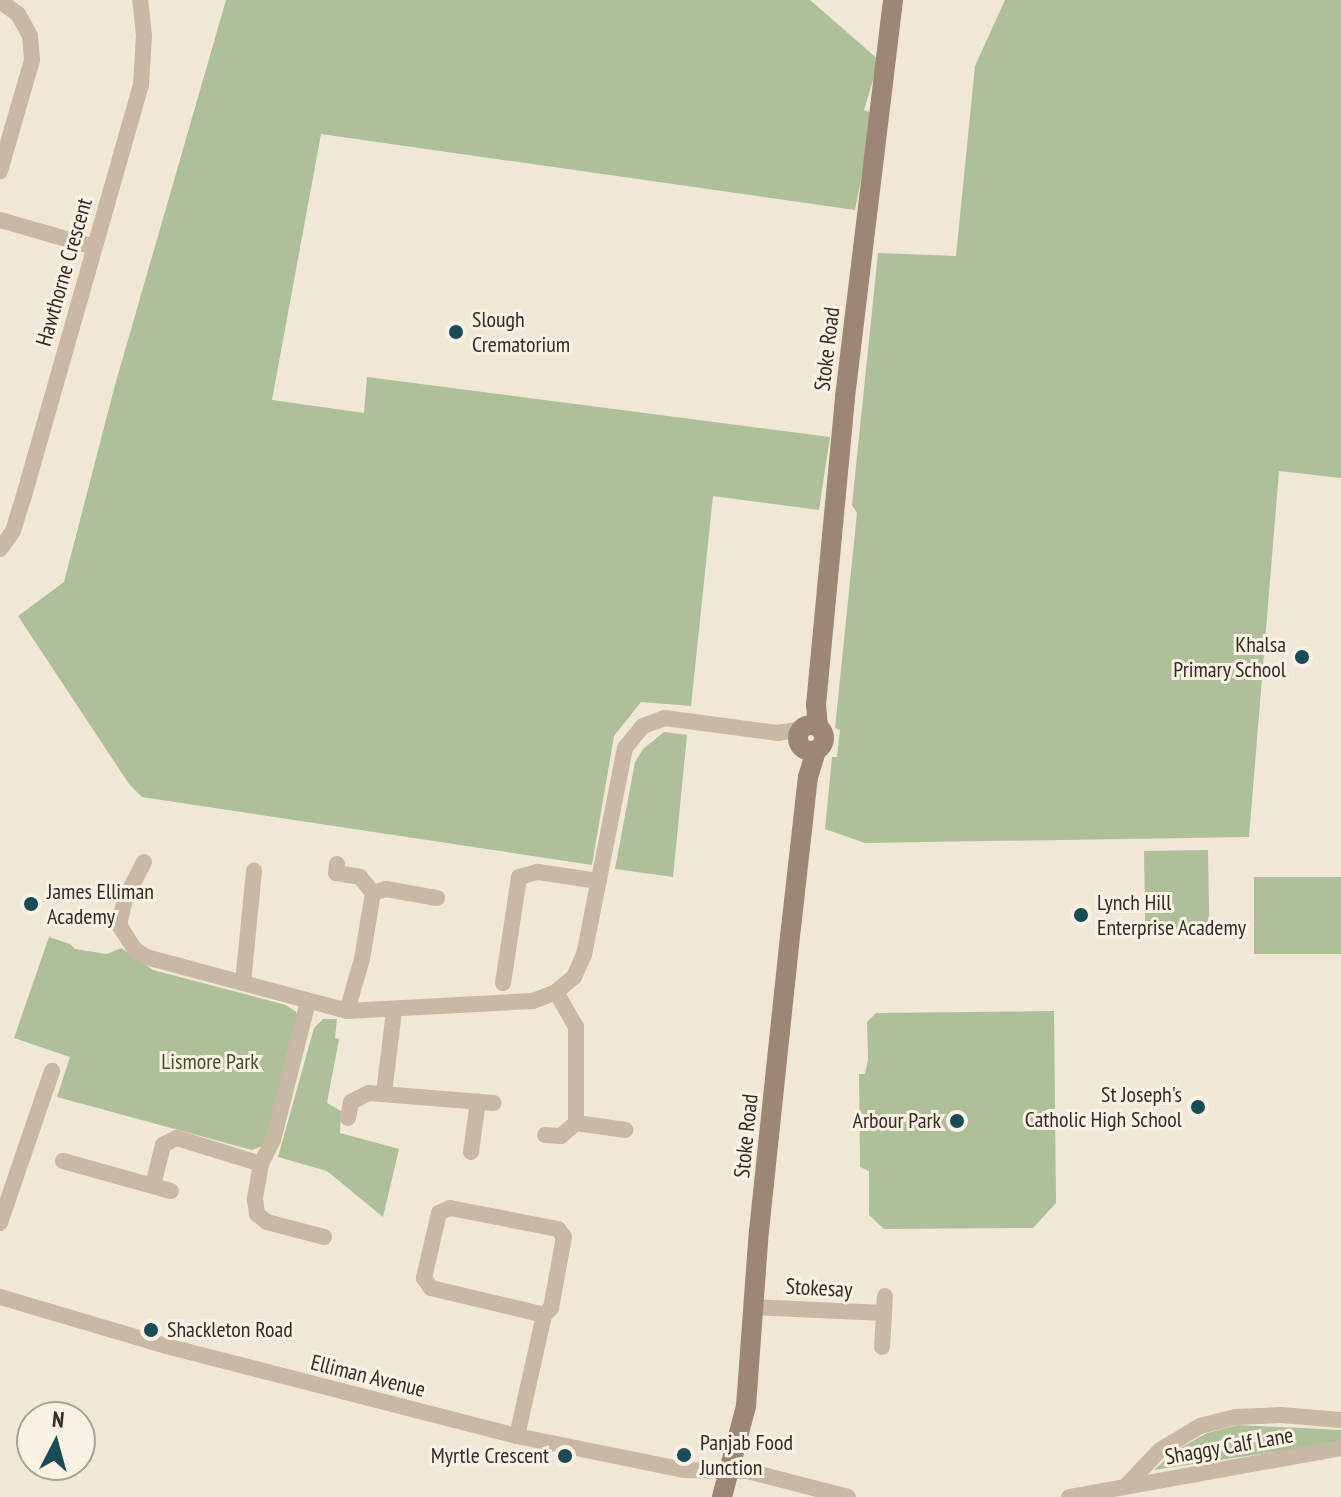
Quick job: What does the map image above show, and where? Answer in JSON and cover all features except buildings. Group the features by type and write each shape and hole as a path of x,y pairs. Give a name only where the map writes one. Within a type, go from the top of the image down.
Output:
{"main road":[{"name":"Stoke Road","path":"722,1497 746,1406 753,1307 808,777 808,738 816,705 845,397 893,0"}],"street":[{"name":"Hawthorne Crescent","path":"0,549 13,531 23,499 141,85 144,36 140,0"},
{"path":"0,1 18,14 30,36 32,60 0,171"},
{"path":"0,220 94,247"},
{"path":"144,862 125,899 119,925 135,950 146,957 347,1011 394,1011 533,1001 556,992 574,977 584,955 625,748 643,726 665,718 808,738"},
{"path":"337,864 336,873 360,877 373,893 362,959 347,1011"},
{"path":"243,983 254,871"},
{"path":"503,983 519,877 538,872 598,881"},
{"path":"373,893 386,889 437,898"},
{"path":"556,992 576,1027 576,1123"},
{"path":"308,1002 273,1140 261,1164 255,1199 257,1214 267,1222 324,1237"},
{"path":"384,1093 394,1011"},
{"path":"0,1223 52,1071"},
{"path":"348,1118 351,1102 369,1093 486,1102 471,1152"},
{"path":"545,1135 561,1136 576,1123 626,1130"},
{"path":"153,1185 163,1145 177,1138 261,1164"},
{"path":"63,1161 171,1191"},
{"path":"517,1436 544,1315 551,1308 564,1237 558,1229 450,1208 439,1213 424,1278 431,1288 544,1315"},
{"name":"Stokesay","path":"882,1347 885,1296"},
{"name":"Elliman Avenue","path":"0,1297 166,1346 517,1436 684,1470 730,1470"},
{"name":"Stokesay","path":"753,1307 884,1313"},
{"name":"Shaggy Calf Lane","path":"1125,1487 1160,1450 1200,1426 1236,1417 1281,1415 1341,1420"},
{"name":"Shaggy Calf Lane","path":"1069,1497 1097,1495 1125,1487 1341,1448"},
{"path":"730,1470 848,1497"}],"green space":[{"path":"226,0 810,0 879,60 864,110 874,114 855,210 321,134 272,400 364,413 367,377 830,437 819,510 713,496 691,706 641,702 614,736 592,865 142,797 129,784 18,616 64,582 115,385"},
{"path":"1005,0 1341,0 1341,478 1279,471 1249,837 865,843 825,829 832,757 837,757 840,730 835,728 857,513 852,505 878,253 956,256 975,66"},
{"path":"664,732 687,735 673,877 615,869 635,762 643,749"},
{"path":"1208,850 1209,929 1145,930 1144,851"},
{"path":"1254,877 1341,877 1341,954 1254,954"},
{"name":"Lismore Park","path":"49,937 70,944 75,949 107,954 121,948 153,970 286,1005 296,1012 299,1019 265,1145 252,1150 57,1097 70,1057 14,1038"},
{"name":"Arbour Park","path":"1054,1011 1056,1203 1033,1228 884,1229 869,1215 869,1171 860,1167 859,1074 865,1074 868,1059 867,1022 876,1013"},
{"path":"323,1019 337,1019 335,1038 339,1039 327,1103 341,1111 340,1133 399,1149 383,1217 327,1171 278,1157 314,1028"},
{"path":"1238,1425 1341,1430 1341,1442 1154,1470 1175,1451 1207,1433"}],"place":[{"name":"Slough Crematorium","path":"456,332"},
{"name":"Khalsa Primary School","path":"1302,657"},
{"name":"James Elliman Academy","path":"31,904"},
{"name":"Lynch Hill Enterprise Academy","path":"1081,915"},
{"name":"St Joseph's Catholic High School","path":"1198,1107"},
{"name":"Arbour Park","path":"957,1121"},
{"name":"Shackleton Road","path":"151,1330"},
{"name":"Panjab Food Junction","path":"684,1455"},
{"name":"Myrtle Crescent","path":"565,1456"}]}
